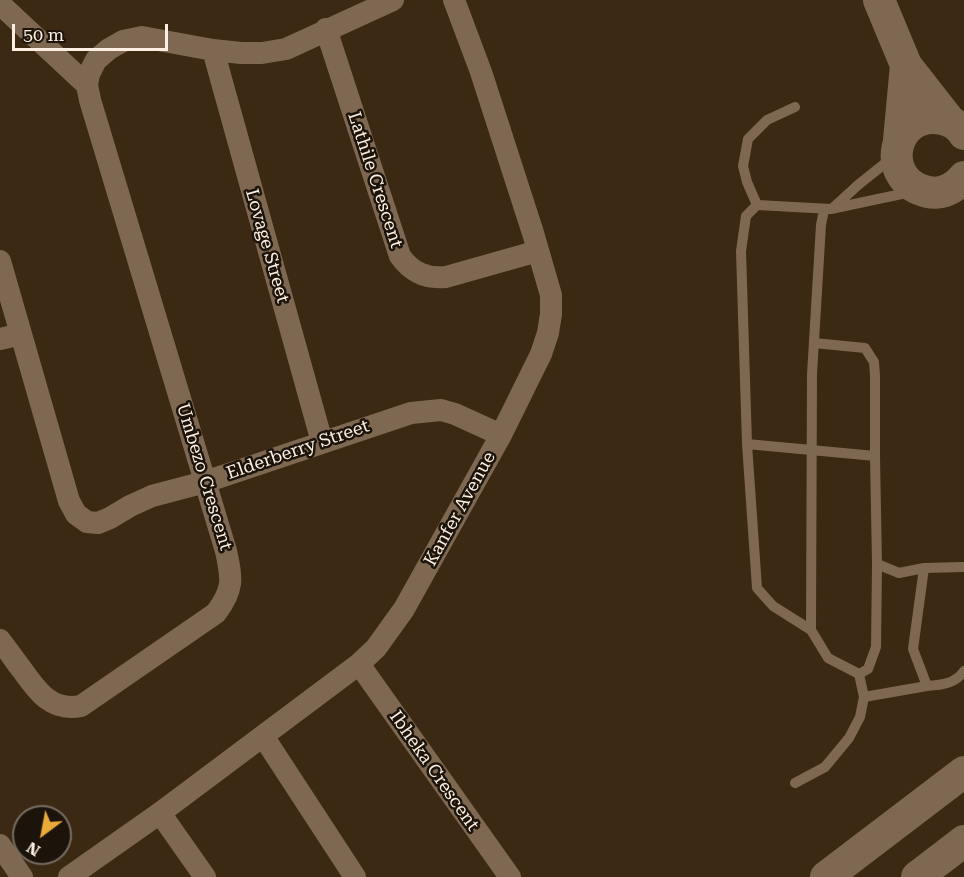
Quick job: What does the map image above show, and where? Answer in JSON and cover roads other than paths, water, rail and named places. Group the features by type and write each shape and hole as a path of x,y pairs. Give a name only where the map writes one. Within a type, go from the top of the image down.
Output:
{"street":[{"path":"0,4 88,79 96,60 123,41 142,37 240,54 262,53 286,49 393,0"},
{"name":"Kanfer Avenue","path":"69,877 160,813 359,664 376,648 404,609 501,435 541,354 551,314 550,295 484,82 454,0"},
{"path":"879,0 906,65 956,127"},
{"name":"Lathile Crescent","path":"326,30 400,256 406,264 424,276 446,277 538,251"},
{"name":"Lovage Street","path":"213,50 322,442"},
{"path":"906,65 897,147 898,169 906,182 948,193"},
{"name":"Umbezo Crescent","path":"0,640 44,697 62,706 71,708 81,706 216,613 225,601 231,586 231,572 226,551 90,100 88,79"},
{"path":"897,147 907,128 920,120 934,117 956,127"},
{"name":"Elderberry Street","path":"0,261 11,337 69,501 76,514 87,522 98,523 110,519 152,496 205,482 411,413 441,410 501,435"},
{"name":"Ibheka Crescent","path":"359,664 510,877"},
{"path":"263,735 355,877"},
{"path":"826,877 964,772"},
{"path":"160,813 205,877"},
{"path":"916,877 964,841"},
{"path":"0,845 22,877"}],"lane":[{"path":"757,205 743,166 748,139 767,120 795,107"},
{"path":"811,630 814,343 821,225 828,209 858,185 897,147"},
{"path":"859,674 828,658 811,630 773,606 757,588 747,444 741,251 746,216 757,205 828,209 948,193"},
{"path":"814,343 864,348 874,362 876,647 868,669 859,674"},
{"path":"747,444 875,456"},
{"path":"877,564 899,573 924,568 964,567"},
{"path":"924,568 914,649 927,686"},
{"path":"864,697 945,685 960,678 964,671"},
{"path":"795,783 825,767 849,738 860,717 864,697 859,674"}]}
